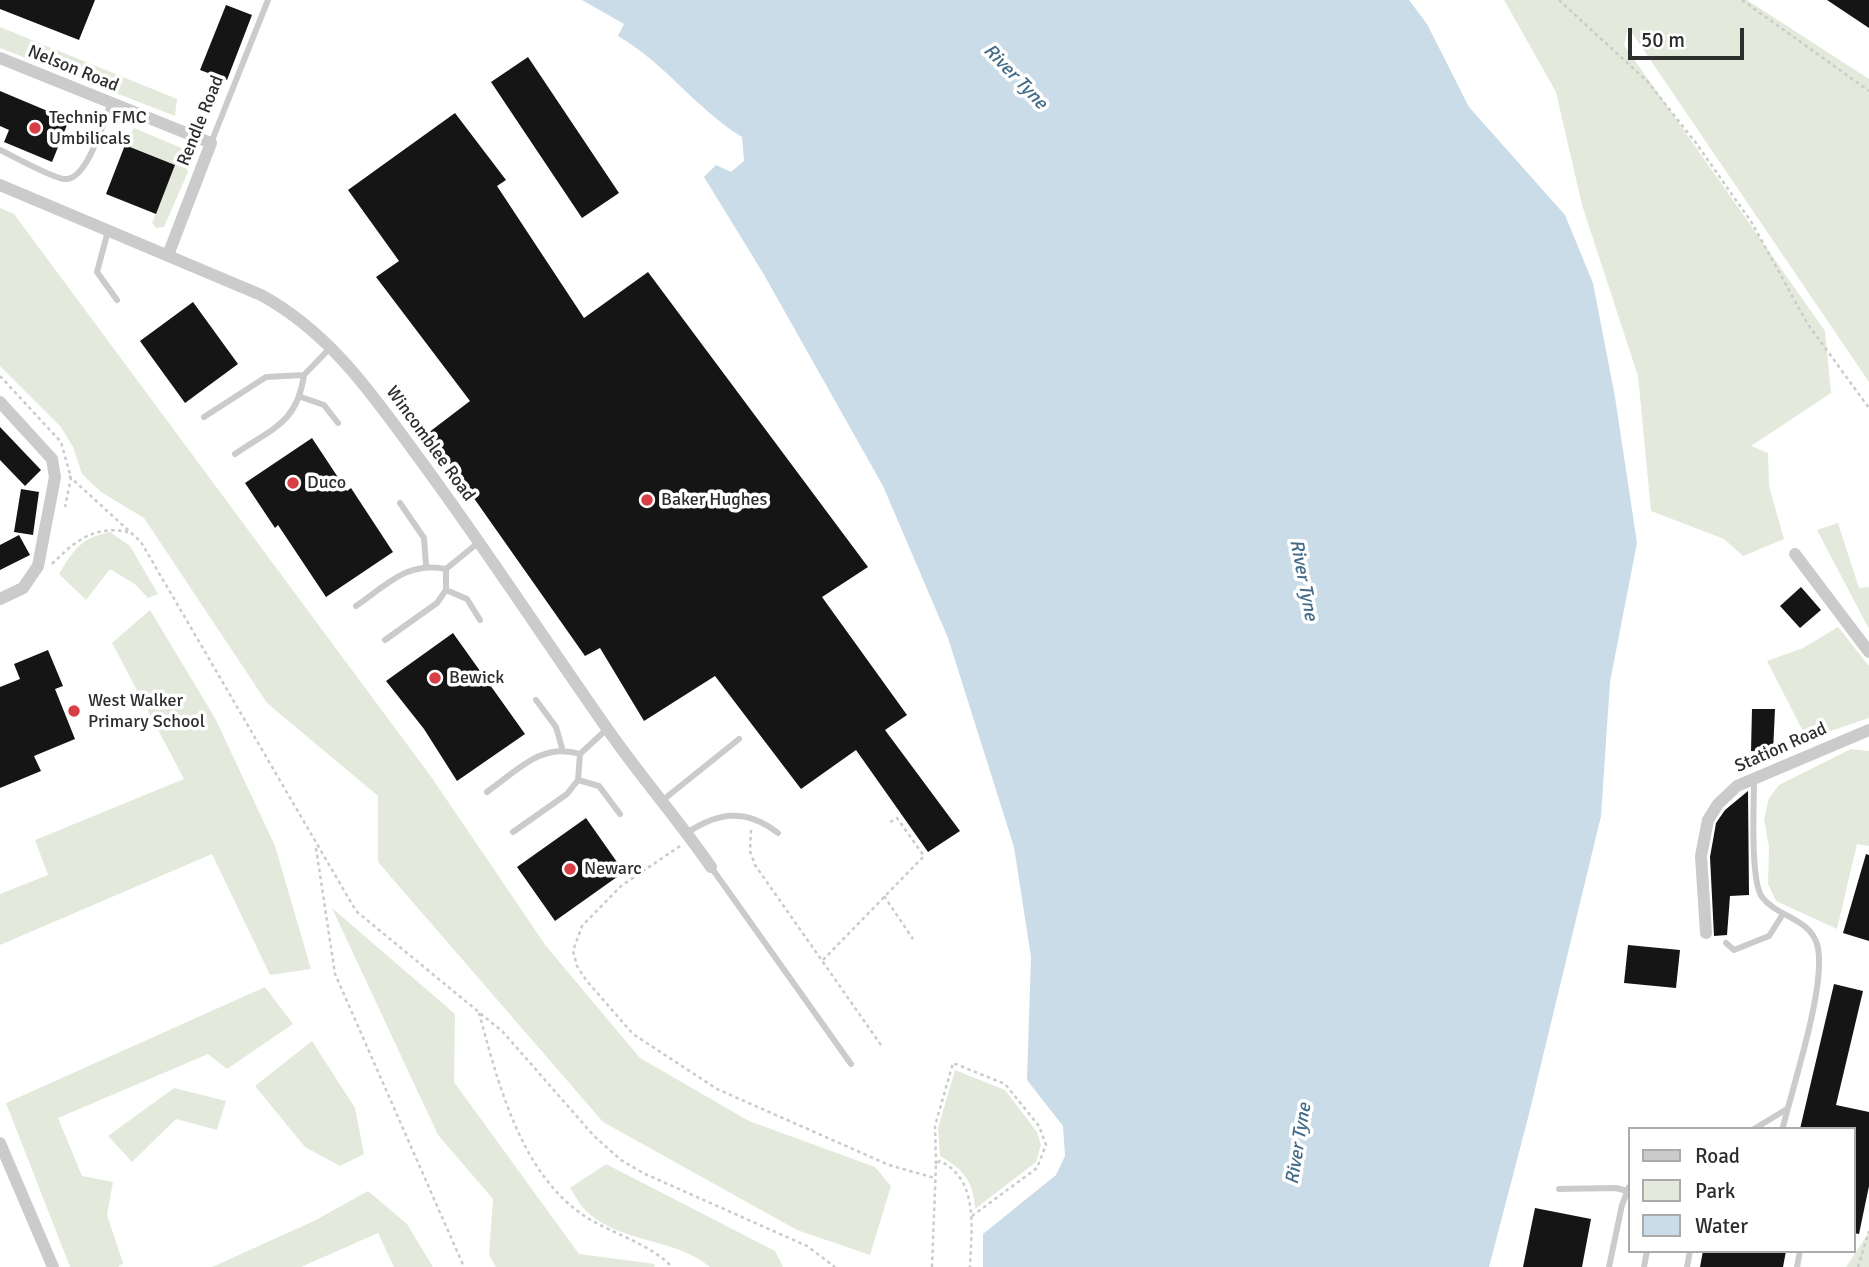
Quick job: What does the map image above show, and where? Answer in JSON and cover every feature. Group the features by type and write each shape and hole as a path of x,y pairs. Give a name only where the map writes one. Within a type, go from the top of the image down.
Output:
{"street":[{"name":"Nelson Road","path":"0,58 211,143"},
{"name":"Rendle Road","path":"167,255 211,143"},
{"name":"Wincomblee Road","path":"0,185 271,300 299,318 331,346 367,388 479,542 607,729 711,867"},
{"path":"0,401 52,459 55,477 38,566 23,587 0,599"},
{"path":"1795,554 1869,652"},
{"name":"Station Road","path":"1706,933 1701,856 1708,820 1727,793 1754,778 1869,730"},
{"path":"0,1143 53,1267"}],"lane":[{"name":"Rendle Road","path":"211,143 268,0"},
{"path":"0,150 65,180 76,176 88,161 111,103"},
{"path":"108,231 97,272 117,300"},
{"path":"235,454 292,414 300,397 304,375 331,346"},
{"path":"204,417 266,377 304,375"},
{"path":"300,397 324,405 338,423"},
{"path":"400,503 424,538 426,565"},
{"path":"446,569 479,542"},
{"path":"356,606 413,568 426,565 446,569"},
{"path":"385,640 437,603 446,590 446,569"},
{"path":"446,590 467,599 480,620"},
{"path":"536,701 556,727 562,748"},
{"path":"513,832 567,794 578,780 580,754 607,729"},
{"path":"663,800 739,740"},
{"path":"487,792 543,752 562,748 580,754"},
{"path":"1754,778 1756,883 1760,895 1808,930 1816,942 1820,962 1817,988 1783,1126"},
{"path":"578,780 599,786 620,814"},
{"path":"689,836 722,815 754,818 778,833"},
{"path":"711,867 851,1064"},
{"path":"1726,943 1734,950 1769,936 1783,914"},
{"path":"1757,1127 1787,1109"},
{"path":"1559,1189 1628,1189 1609,1267"}],"path":[{"path":"1559,0 1648,82 1696,143 1752,223 1807,323 1869,408"},
{"path":"1742,0 1869,90"},
{"path":"0,376 54,432 66,454 71,478 141,542 356,911 503,1032 594,1136 621,1160 643,1173 807,1246 835,1267"},
{"path":"50,566 92,532 111,529 130,533"},
{"path":"754,818 749,837 752,858 881,1045"},
{"path":"823,960 924,856 897,818 887,824"},
{"path":"689,836 621,886 582,926 573,951 577,966 586,980 633,1034 716,1089 889,1165 935,1178"},
{"path":"316,844 335,974 464,1267"},
{"path":"884,896 913,939"},
{"path":"479,1013 498,1082 519,1135 558,1194 588,1218 633,1240 671,1267"},
{"path":"932,1267 935,1126 953,1063 1005,1084 1039,1126 1046,1145 1040,1164 972,1216"},
{"path":"936,1164 943,1162 961,1179 968,1194 972,1216 970,1267"},
{"path":"1858,1267 1869,1231"}],"green space":[{"path":"1504,0 1747,0 1869,79 1869,382 1628,27 1624,45 1825,331 1831,393 1751,446 1768,453 1769,486 1784,539 1743,556 1724,539 1651,511 1638,376 1582,205 1556,92"},
{"path":"0,27 177,99 175,116 0,48"},
{"path":"134,128 184,149 188,172 164,227 156,228 152,223 175,165 125,145"},
{"path":"0,208 14,214 432,778 546,946 640,1058 749,1121 875,1167 891,1186 870,1255 797,1230 603,1122 378,862 378,796 267,703 144,518 101,492 82,474 73,447 61,427 0,366"},
{"path":"1838,523 1859,588 1869,587 1869,629 1817,530"},
{"path":"110,532 130,546 158,594 148,598 136,585 110,569 86,600 59,574 85,541"},
{"path":"150,610 215,718 275,846 311,969 270,975 212,854 0,945 0,894 48,875 35,840 184,779 112,643"},
{"path":"1838,627 1869,666 1869,718 1807,739 1767,661 1803,648"},
{"path":"1851,749 1869,751 1869,846 1857,844 1837,929 1776,901 1768,884 1769,847 1764,819 1769,798 1779,785"},
{"path":"332,908 455,1014 454,1082 579,1254 655,1264 654,1267 496,1267 489,1255 493,1199 438,1135"},
{"path":"265,987 293,1024 227,1069 208,1054 58,1118 82,1176 113,1182 107,1215 123,1263 118,1267 70,1267 6,1103"},
{"path":"312,1041 355,1108 364,1154 340,1166 305,1147 255,1086"},
{"path":"955,1070 1005,1090 1037,1132 1041,1145 1036,1162 975,1209 966,1177 940,1156 938,1128"},
{"path":"174,1088 226,1101 217,1130 176,1119 132,1162 108,1136"},
{"path":"606,1164 775,1251 783,1267 710,1267 681,1251 631,1235 599,1221 584,1209 570,1188"},
{"path":"368,1191 407,1224 433,1267 394,1267 378,1233 301,1267 212,1267 314,1221"},
{"path":"1869,1232 1869,1267 1846,1267"}],"water":[{"name":"River Tyne","path":"582,0 1409,0 1427,24 1469,107 1565,215 1593,283 1615,397 1637,543 1610,682 1601,816 1489,1267 983,1267 983,1234 1056,1175 1065,1156 1063,1126 1027,1080 1031,957 1014,847 948,638 883,486 763,273 704,177 716,165 731,172 744,161 742,137 710,113 651,60 618,36 624,24"}],"building":[{"path":"0,0 95,0 79,40 0,9"},
{"path":"1827,0 1869,0 1869,28"},
{"path":"226,5 252,15 227,80 200,70"},
{"path":"528,57 619,193 582,218 491,82"},
{"name":"Technip FMC Umbilicals","path":"0,91 69,120 52,162 4,142 9,130 0,126"},
{"name":"Baker Hughes","path":"455,113 506,180 497,186 584,318 648,272 868,567 822,597 907,715 885,730 960,831 928,852 856,750 801,789 715,676 644,721 600,648 585,656 428,433 470,401 376,277 399,261 348,190"},
{"name":"Technip FMC Umbilicals","path":"125,145 175,165 156,214 106,194"},
{"path":"193,302 238,364 185,403 140,341"},
{"path":"0,427 41,470 25,486 0,460"},
{"path":"312,438 347,491 351,488 393,552 326,597 278,525 275,528 245,483"},
{"path":"21,489 39,492 33,535 14,532"},
{"path":"19,535 30,555 0,570 0,545"},
{"path":"1801,587 1821,610 1800,628 1780,606"},
{"path":"453,633 525,734 457,781 424,729 386,681"},
{"path":"48,650 63,686 55,689 75,739 34,756 41,771 0,788 0,687 20,679 14,664"},
{"path":"1752,709 1775,709 1773,752 1751,751"},
{"path":"1748,791 1749,895 1730,896 1727,935 1714,936 1710,857 1716,823 1725,810"},
{"name":"Newarc","path":"586,818 624,872 555,921 517,867"},
{"path":"1866,854 1869,855 1869,941 1843,933"},
{"path":"1628,945 1680,950 1676,988 1624,983"},
{"path":"1834,984 1863,991 1836,1105 1869,1112 1869,1186 1859,1234 1855,1233 1855,1127 1800,1127"},
{"path":"1535,1208 1591,1219 1582,1267 1523,1267"},
{"path":"1703,1253 1786,1253 1783,1267 1700,1267"}],"place":[{"name":"Technip FMC Umbilicals","path":"35,128"},
{"name":"Duco","path":"293,483"},
{"name":"Baker Hughes","path":"647,500"},
{"name":"Bewick","path":"435,678"},
{"name":"West Walker Primary School","path":"74,711"},
{"name":"Newarc","path":"570,869"}]}
